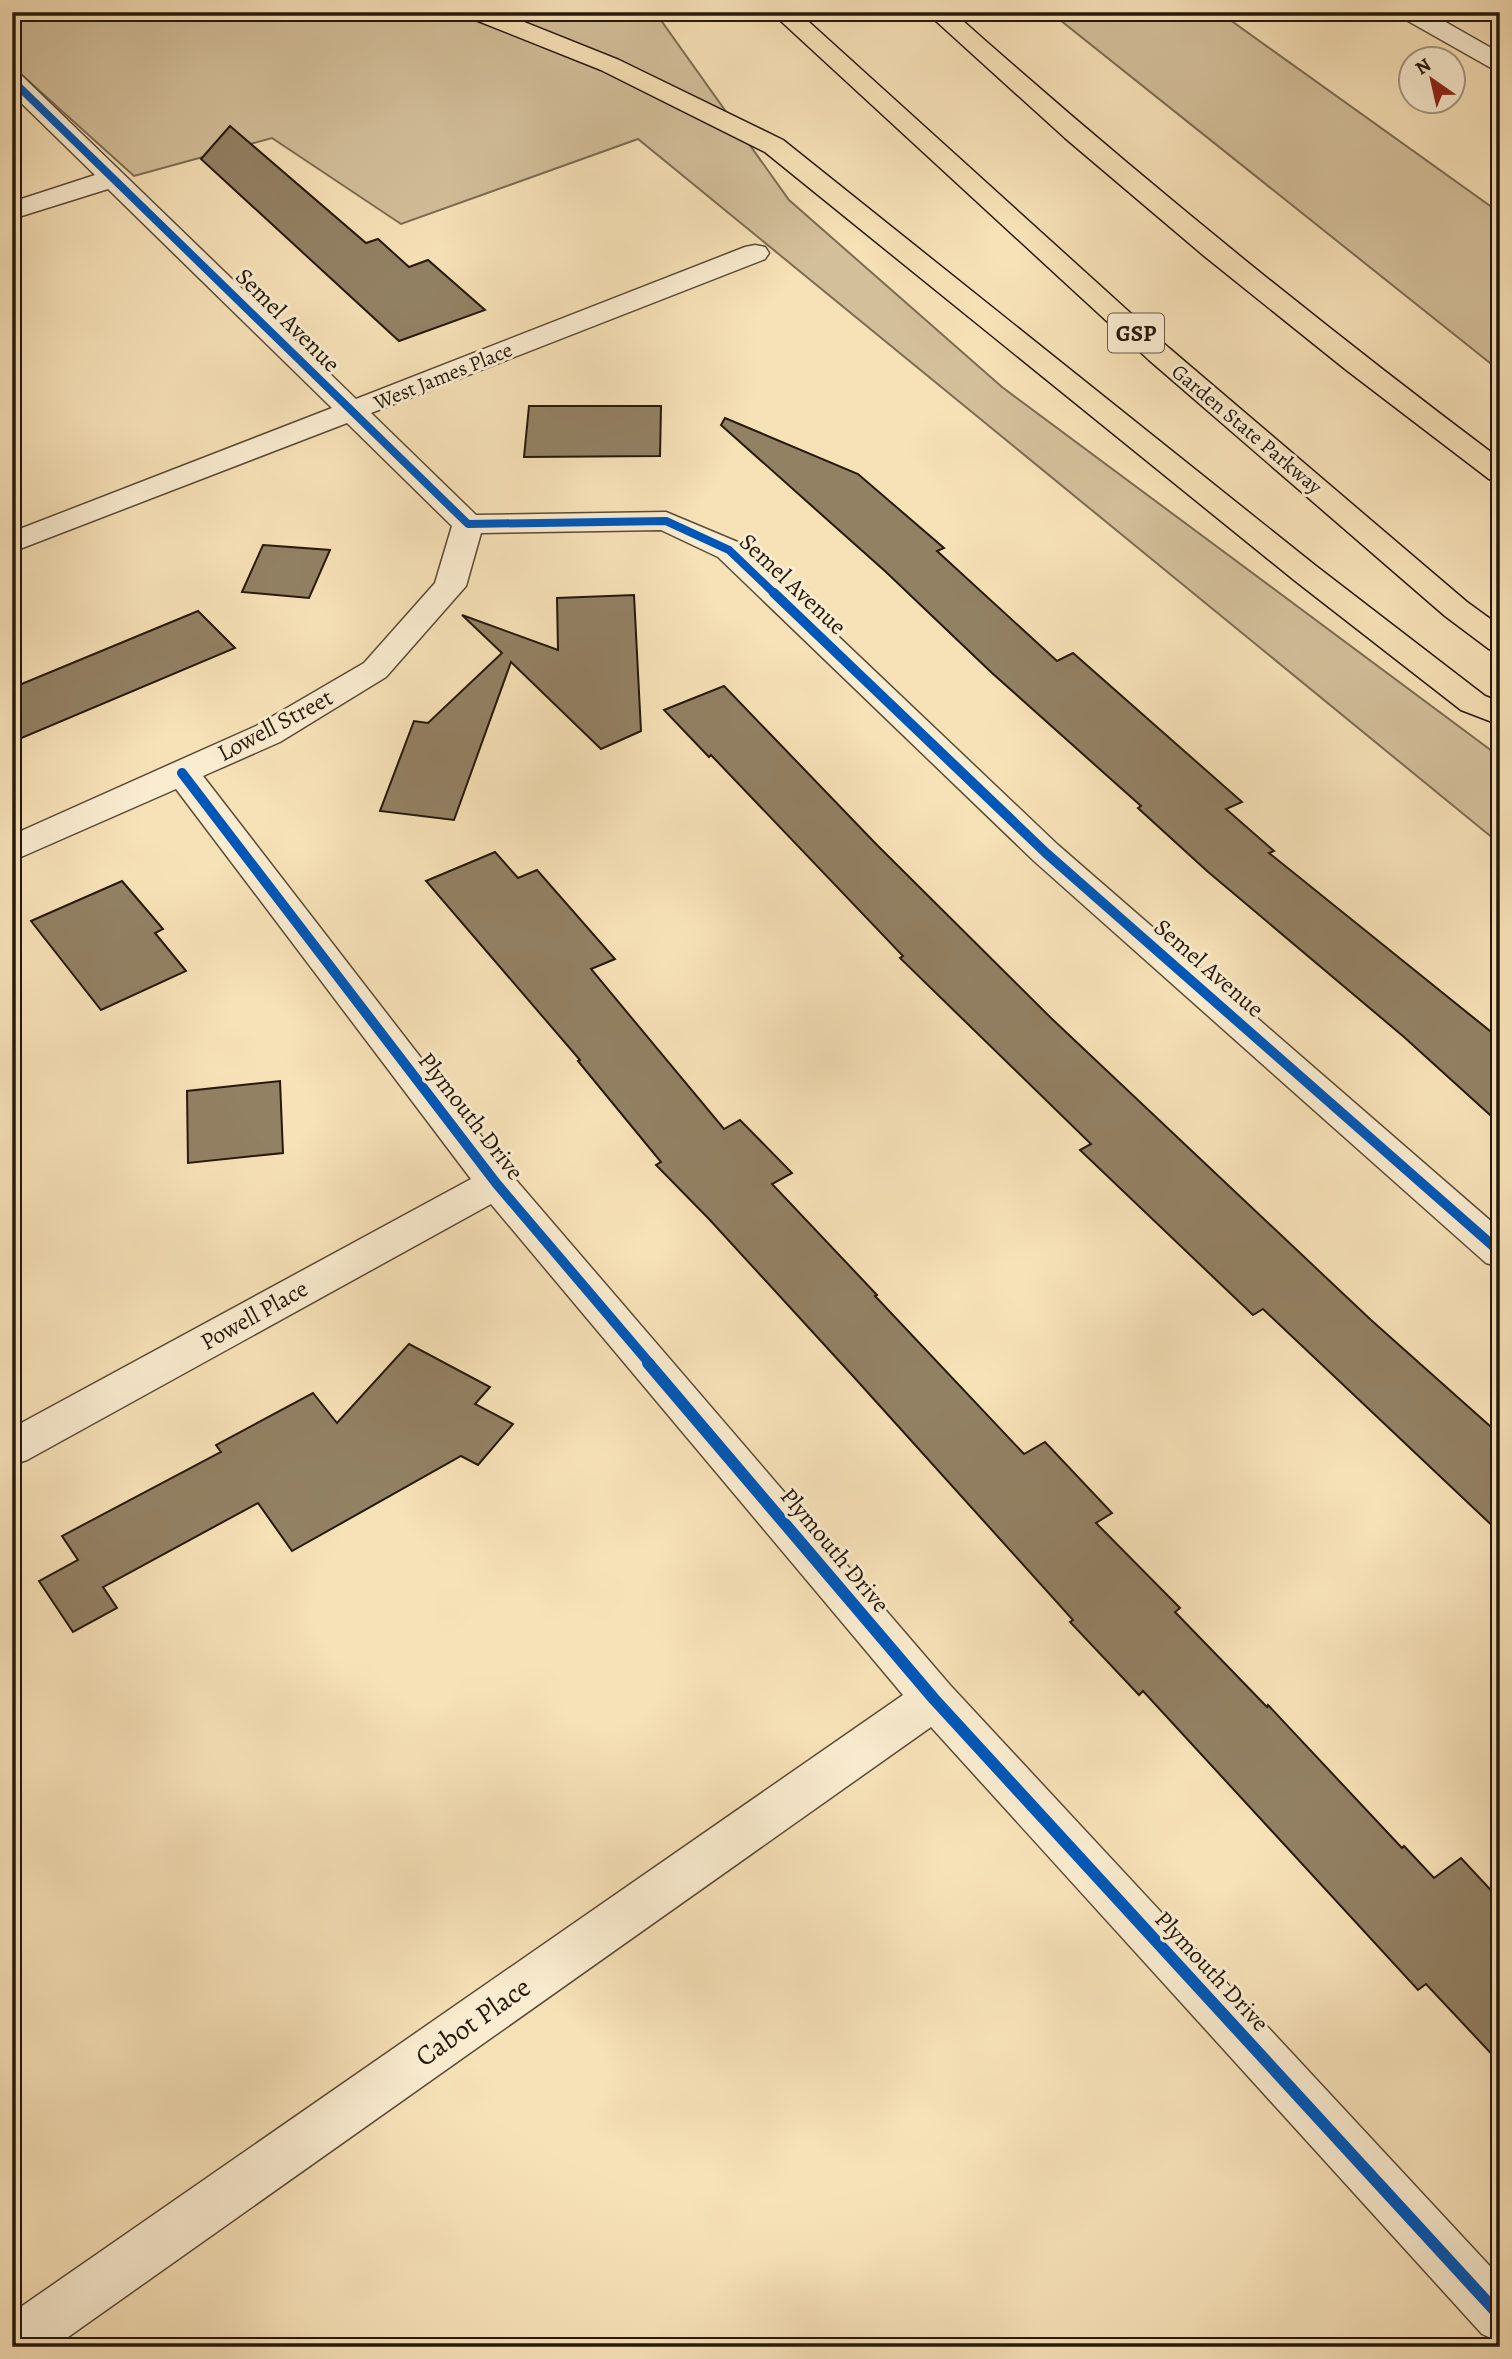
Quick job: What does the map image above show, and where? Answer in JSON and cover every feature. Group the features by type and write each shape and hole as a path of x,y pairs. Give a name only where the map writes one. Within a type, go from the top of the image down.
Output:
{"highway":[{"path":"477,12 610,65 774,146 1304,573 1473,703 1500,714"},
{"name":"Garden State Parkway","path":"783,12 1159,354 1456,609 1500,642"},
{"path":"938,12 999,69 1189,229 1369,374 1500,473"}],"street":[{"path":"1419,17 1451,12"},
{"path":"1419,17 1500,63"},
{"name":"Semel Avenue","path":"12,80 468,524 666,521 729,550 1046,853 1500,1252"},
{"path":"12,211 114,178"},
{"name":"West James Place","path":"12,543 755,253"},
{"name":"Lowell Street","path":"12,849 268,733 375,670 450,586 468,524"},
{"name":"Plymouth Drive","path":"182,773 496,1183 934,1699 1500,2316"},
{"name":"Powell Place","path":"12,1448 496,1183"},
{"name":"Cabot Place","path":"12,2345 934,1699"}],"shaded area":[{"path":"12,12 655,12 789,200 1002,387 1500,757 1500,844 638,139 401,224 272,138 134,176 12,66"},
{"path":"1050,12 1219,12 1500,213 1500,371"}],"building":[{"path":"230,126 366,243 378,239 409,267 428,260 485,310 399,341 201,159"},
{"path":"529,406 661,406 660,456 524,457"},
{"path":"725,418 858,474 944,548 937,551 1057,661 1073,653 1242,802 1226,809 1274,851 1269,853 1500,1039 1500,1124 1404,1037 1207,871 1138,808 1141,806 721,425"},
{"path":"263,545 330,550 309,598 242,592"},
{"path":"634,595 641,731 601,749 511,662 454,820 380,811 414,721 428,723 502,653 462,615 558,650 557,598"},
{"path":"198,611 235,648 12,742 12,688"},
{"path":"724,686 877,845 1051,1018 1371,1320 1500,1435 1500,1533 1263,1309 1253,1315 1080,1150 1091,1144 900,958 903,956 711,755 709,757 664,710"},
{"path":"495,852 518,878 537,870 615,959 591,969 724,1129 740,1120 792,1173 772,1184 1024,1454 1045,1442 1112,1513 1096,1523 1180,1608 1175,1612 1434,1878 1461,1858 1500,1900 1500,2063 1426,1984 1418,1990 1143,1691 1139,1695 1070,1622 1073,1620 852,1375 656,1165 661,1162 578,1061 580,1060 426,881"},
{"path":"122,881 163,929 155,933 186,971 101,1010 31,921"},
{"path":"280,1081 283,1153 188,1163 187,1091"},
{"path":"409,1344 490,1387 475,1404 513,1424 478,1465 461,1456 292,1551 258,1503 103,1587 117,1608 73,1632 39,1581 78,1560 62,1536 221,1452 216,1445 313,1393 337,1423"}],"cycle path":[{"path":"12,80 468,524 666,521 729,550 1046,853 1500,1252"},
{"path":"182,773 496,1183 934,1699 1500,2316"}]}
